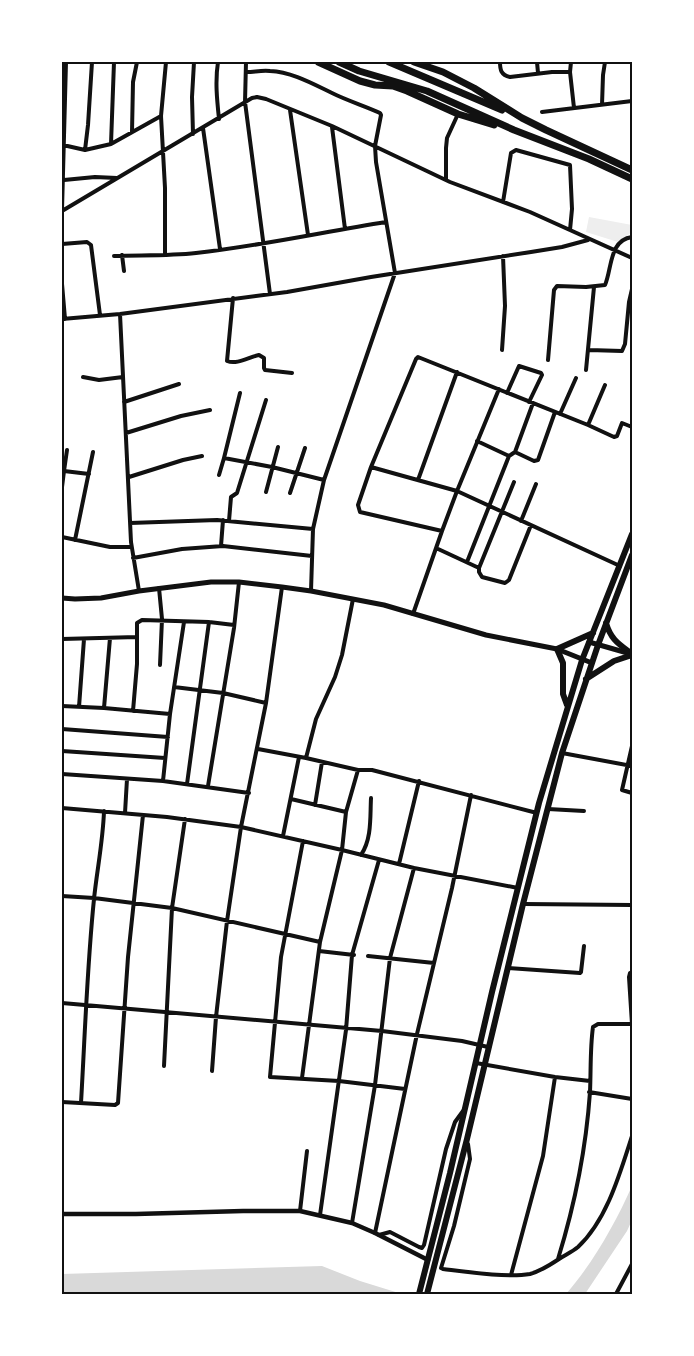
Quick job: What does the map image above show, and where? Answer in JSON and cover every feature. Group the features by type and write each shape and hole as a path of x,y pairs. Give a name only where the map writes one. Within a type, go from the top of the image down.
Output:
{"highway":[{"path":"318,62 360,81 407,90 459,114 514,130"},
{"path":"339,62 359,71 427,91 633,179"},
{"path":"389,62 522,118 633,170"},
{"path":"414,62 463,82 522,118"}],"main road":[{"path":"427,1294 428,1260 537,813 582,660 633,534"},
{"path":"419,1294 428,1277 467,1139 513,944 562,753 606,622 633,555"},
{"path":"62,597 101,598 203,582 239,582 282,587 384,605 486,634 557,649 592,663"},
{"path":"606,622 615,641 633,654"},
{"path":"557,649 593,633"},
{"path":"589,642 633,654"},
{"path":"557,649 562,663 563,694 567,706"},
{"path":"586,679 614,661 633,654"},
{"path":"505,942 513,944"}],"street":[{"path":"62,210 66,62"},
{"path":"85,150 92,62"},
{"path":"111,144 114,62"},
{"path":"132,133 137,62"},
{"path":"165,255 165,188 161,116 166,62"},
{"path":"193,134 194,62"},
{"path":"218,62 216,84 219,119"},
{"path":"246,62 245,102 270,294"},
{"path":"500,62 502,73 510,77 570,72"},
{"path":"537,62 538,74"},
{"path":"571,62 574,108"},
{"path":"602,105 605,62"},
{"path":"247,72 285,73 380,113 381,116 375,146 376,167 395,273 324,480 313,529 311,591"},
{"path":"62,210 252,98 262,98 332,126 446,180 530,212 633,258"},
{"path":"542,112 633,101"},
{"path":"290,109 308,235"},
{"path":"446,180 447,138 459,114"},
{"path":"63,145 85,150 111,144 161,116"},
{"path":"332,126 345,229"},
{"path":"203,128 220,249"},
{"path":"502,202 513,151 570,165 572,209 570,230"},
{"path":"64,180 94,177 118,178"},
{"path":"114,256 165,255 220,249 386,222"},
{"path":"548,360 555,287 594,287 607,283 615,250 620,242 633,237"},
{"path":"62,284 63,319 120,314 270,294 562,247 589,240"},
{"path":"62,244 87,242 92,245 100,315"},
{"path":"122,255 124,271"},
{"path":"502,350 505,306 503,256"},
{"path":"586,370 594,287"},
{"path":"589,350 623,350 629,302 633,289"},
{"path":"233,298 227,361 237,362 258,355 264,358 264,369 291,373"},
{"path":"120,314 131,547 139,591"},
{"path":"442,531 360,512 358,505 371,467 418,357 614,437 617,436 622,423 633,427"},
{"path":"468,562 509,456 515,452 542,375 541,372 519,366 507,393"},
{"path":"418,480 457,372"},
{"path":"83,378 99,380 123,377"},
{"path":"515,452 534,461 538,460 576,378"},
{"path":"124,402 179,384"},
{"path":"588,425 605,385"},
{"path":"413,614 457,491 499,389"},
{"path":"219,475 240,393"},
{"path":"221,546 231,497 237,493 266,400"},
{"path":"126,434 181,416 210,410"},
{"path":"477,441 509,456"},
{"path":"266,492 278,447"},
{"path":"290,493 305,448"},
{"path":"62,487 67,450"},
{"path":"75,540 93,452"},
{"path":"129,477 202,456"},
{"path":"224,458 324,480"},
{"path":"371,467 457,491 620,566"},
{"path":"63,471 88,474"},
{"path":"514,482 479,568 482,577 505,583 509,580 531,525"},
{"path":"521,520 536,484"},
{"path":"130,523 226,521 313,529"},
{"path":"62,537 111,547 131,547"},
{"path":"133,558 182,549 221,546 312,556"},
{"path":"436,548 479,568"},
{"path":"208,786 239,582"},
{"path":"212,1071 227,921 241,827 266,703 282,587"},
{"path":"159,588 162,620 160,665"},
{"path":"306,758 316,718 335,677 342,655 353,598"},
{"path":"133,711 138,623 140,621 162,620 234,625"},
{"path":"164,781 170,714 184,622"},
{"path":"187,784 208,622"},
{"path":"62,639 137,637"},
{"path":"104,708 110,638"},
{"path":"80,706 84,639"},
{"path":"174,687 223,693 266,703"},
{"path":"62,706 170,714"},
{"path":"62,729 168,737"},
{"path":"633,746 630,766 622,790 633,793"},
{"path":"258,749 358,770 372,770 537,813"},
{"path":"62,751 165,758"},
{"path":"562,753 630,766"},
{"path":"283,836 299,757"},
{"path":"315,806 322,762"},
{"path":"302,1078 320,942 342,850 346,812 358,770"},
{"path":"62,774 164,781 249,793"},
{"path":"125,813 127,778"},
{"path":"399,864 419,782"},
{"path":"377,1234 405,1089 471,795"},
{"path":"361,855 370,828 371,798"},
{"path":"291,800 346,812"},
{"path":"62,817 62,808 185,819 241,827 453,877 518,888"},
{"path":"547,808 584,811"},
{"path":"81,1102 94,898 104,811"},
{"path":"62,1102 117,1105 119,1101 128,957 143,815"},
{"path":"164,1066 172,908 185,819"},
{"path":"303,841 281,957 270,1077 339,1081 405,1089"},
{"path":"320,1215 346,1028 353,955 379,860"},
{"path":"352,1223 375,1085 390,958 414,868"},
{"path":"62,896 172,908 320,942"},
{"path":"523,904 633,905"},
{"path":"508,968 580,973 584,946"},
{"path":"319,951 353,955"},
{"path":"368,956 434,963"},
{"path":"558,1260 575,1200 582,1163 590,1092 594,1025 632,1024 629,978 630,973 633,972"},
{"path":"62,1003 382,1030 488,1047"},
{"path":"476,1063 590,1081"},
{"path":"511,1275 543,1156 555,1077"},
{"path":"590,1092 633,1099"},
{"path":"377,1234 390,1232 422,1248 452,1129 466,1108"},
{"path":"467,1139 471,1159 441,1268 460,1272 511,1275 537,1272 580,1245 597,1222 610,1198 633,1136"},
{"path":"300,1211 308,1151"},
{"path":"440,1171 450,1173"},
{"path":"62,1214 300,1211 352,1223 428,1260"},
{"path":"616,1294 633,1264"}],"shaded area":[{"path":"589,217 632,225 632,232 618,242 586,232"},
{"path":"632,1186 632,1220 627,1231 585,1294 566,1294 603,1243"},
{"path":"322,1266 402,1294 62,1294 62,1274"}]}
